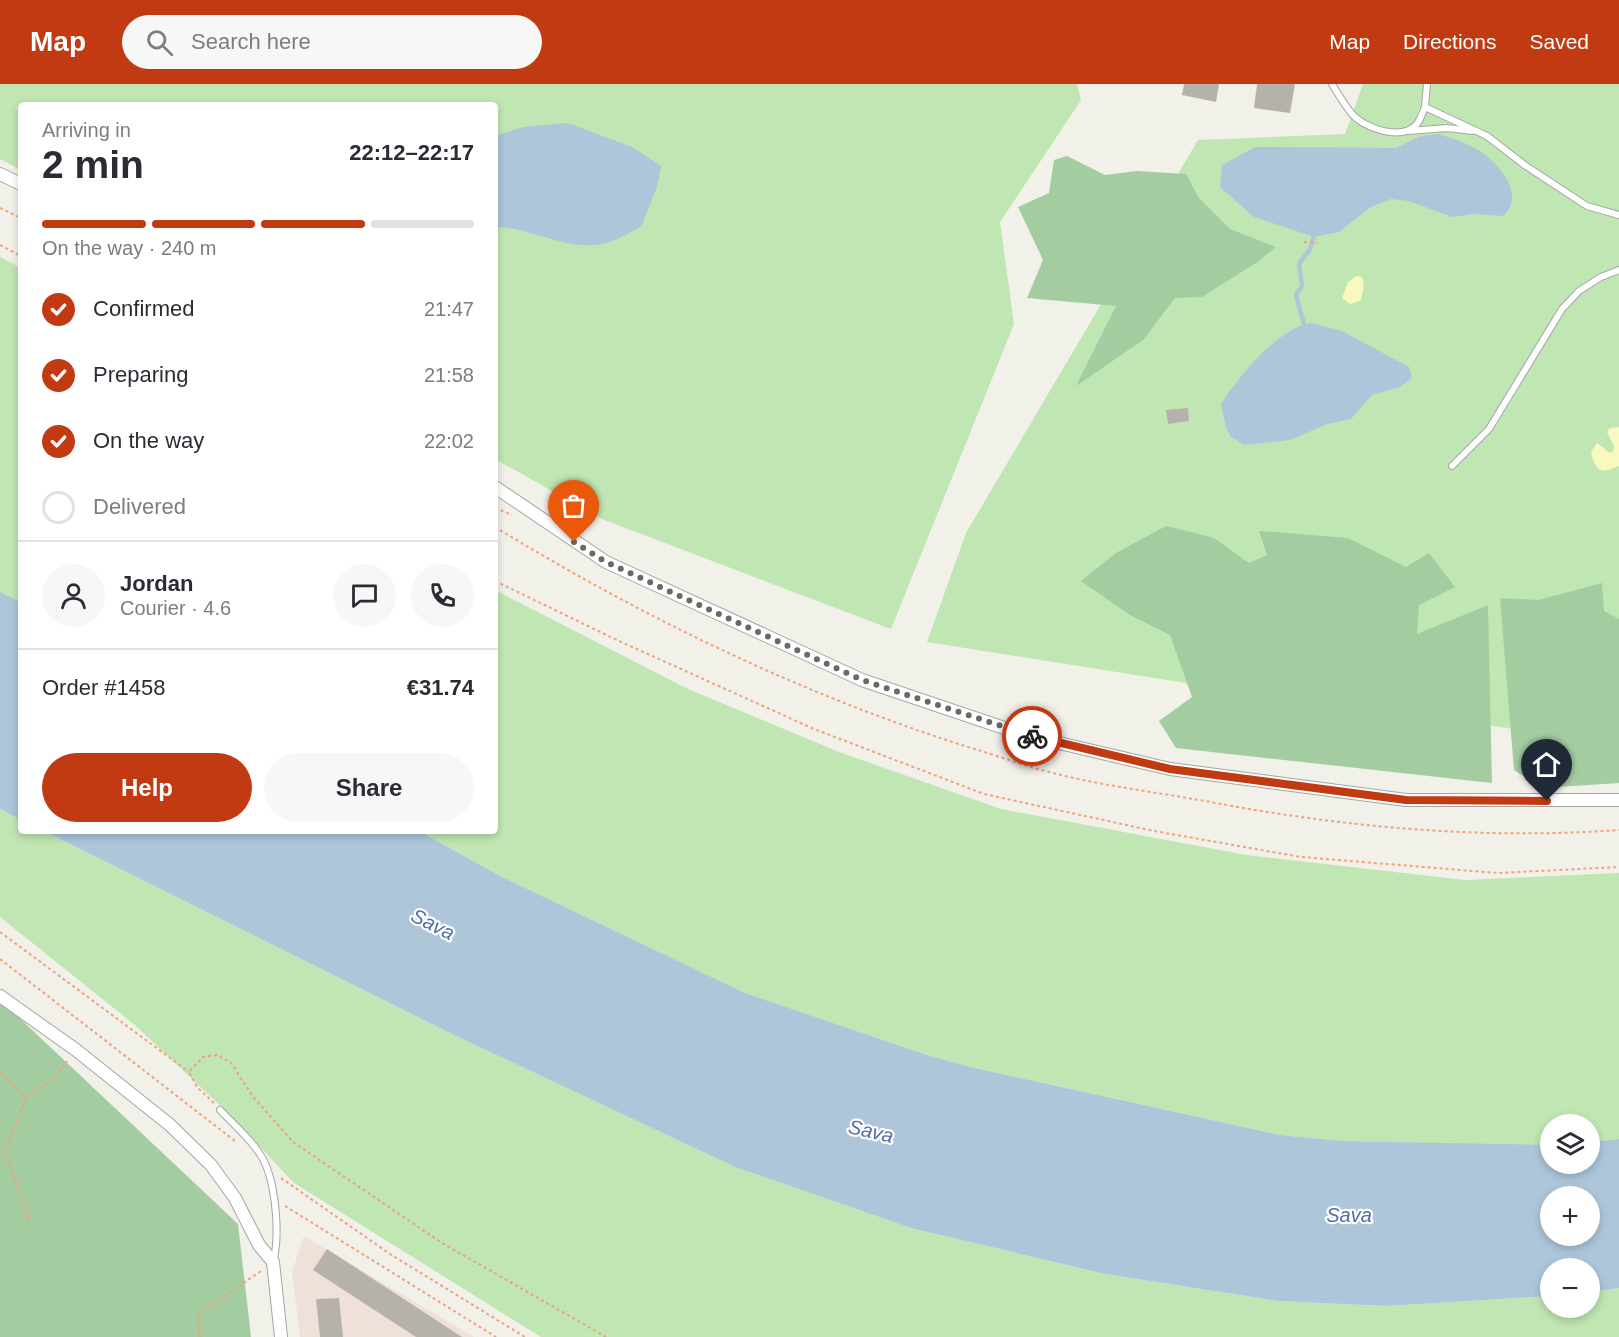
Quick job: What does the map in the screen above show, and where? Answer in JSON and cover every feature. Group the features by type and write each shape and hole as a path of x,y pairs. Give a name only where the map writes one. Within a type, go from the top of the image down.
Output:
{"street":[{"path":"0,174 18,183"},
{"path":"498,489 606,562 862,680 1025,735 1170,769 1406,800 1619,800"},
{"path":"0,996 76,1050 170,1125 211,1165 235,1198 259,1245 273,1262 281,1337"}],"lane":[{"path":"1332,84 1354,117 1366,125 1384,131 1402,132 1447,128 1479,132"},
{"path":"1402,132 1416,124 1425,107 1427,84"},
{"path":"1425,107 1479,132 1587,206 1619,215"},
{"path":"1452,466 1489,429 1562,309 1579,291 1619,270"},
{"path":"220,1110 255,1148 267,1168 276,1226 277,1249 273,1262"}],"path":[{"path":"0,208 18,217"},
{"path":"1304,242 1317,243"},
{"path":"0,244 18,253"},
{"path":"498,582 619,642 814,729 984,794 1154,831 1301,857 1498,873 1619,867"},
{"path":"0,932 189,1072 197,1087 220,1110"},
{"path":"0,958 243,1147"},
{"path":"30,1222 5,1151 26,1098 54,1079 76,1050"},
{"path":"189,1072 203,1057 218,1055 231,1063 254,1098 293,1142 442,1243 606,1337"},
{"path":"0,1073 26,1098"},
{"path":"267,1168 390,1254 525,1337"},
{"path":"273,1198 496,1337"},
{"path":"200,1337 198,1314 273,1262"}],"shaded area":[{"path":"0,84 1077,84 1081,100 1000,222 1014,324 891,629 602,519 498,461 498,102 18,102 18,168 0,159"},
{"path":"1363,84 1619,84 1619,736 1545,733 1217,688 927,642 966,533 1198,140 1345,134"},
{"path":"1067,156 1105,175 1137,171 1186,174 1199,198 1230,229 1276,247 1256,263 1202,297 1175,298 1143,340 1076,386 1116,306 1027,298 1043,260 1018,207 1049,193 1054,160"},
{"path":"0,257 18,266 18,601 0,592"},
{"path":"1166,526 1214,538 1249,563 1267,555 1259,531 1348,538 1406,567 1429,553 1455,587 1419,605 1417,634 1488,605 1492,783 1176,748 1159,721 1192,697 1170,635 1130,615 1081,581 1116,553"},
{"path":"1602,583 1604,611 1619,619 1619,783 1542,788 1514,770 1500,598 1539,600"},
{"path":"498,592 686,688 839,752 1001,809 1246,855 1465,880 1619,873 1619,1139 1600,1141 1600,1114 1540,1114 1540,1146 1341,1141 1280,1135 975,1068 930,1056 745,993 502,877 424,834 498,834"},
{"path":"0,809 18,818 18,834 50,834 454,1035 735,1167 911,1228 1105,1274 1278,1301 1386,1306 1540,1297 1540,1318 1600,1318 1600,1291 1619,1288 1619,1337 541,1337 294,1183 229,1114 136,1026 0,917"},
{"path":"0,1004 13,1012 238,1224 251,1337 0,1337"},
{"path":"304,1236 474,1337 300,1337 292,1272"}],"sand":[{"path":"1356,276 1362,277 1363,292 1360,301 1350,304 1342,298 1348,282"},
{"path":"1619,427 1619,466 1600,470 1591,452 1597,443 1610,453 1613,452 1614,446 1607,432 1610,428"}],"water":[{"path":"568,123 632,147 661,166 657,187 641,227 610,242 592,245 578,245 498,227 498,135 523,127"},
{"path":"1439,134 1478,150 1497,166 1508,182 1512,199 1503,216 1473,214 1452,217 1409,201 1391,199 1371,207 1339,232 1314,237 1254,217 1220,187 1222,165 1255,147 1396,148 1420,136"},
{"path":"1311,323 1342,331 1409,367 1412,378 1400,387 1372,395 1351,419 1327,424 1290,440 1245,445 1231,437 1226,428 1221,404 1228,393 1273,343 1299,327"},
{"path":"0,592 18,601 18,818 0,809"},
{"name":"Sava","path":"50,834 424,834 502,877 745,993 930,1056 975,1068 1280,1135 1342,1141 1540,1145 1540,1174 1600,1174 1600,1141 1619,1139 1619,1288 1600,1291 1600,1258 1540,1258 1540,1297 1386,1306 1278,1301 1105,1274 911,1228 735,1167 454,1035"}],"building":[{"path":"1184,84 1219,84 1216,102 1182,95"},
{"path":"1257,84 1295,84 1290,113 1254,108"},
{"path":"1188,408 1189,421 1168,424 1166,410"},
{"path":"327,1249 462,1337 416,1337 313,1270"},
{"path":"339,1298 343,1337 320,1337 316,1299"}],"waterway":[{"path":"1304,324 1296,295 1302,286 1299,264 1310,249 1314,237"}],"way so far":[{"path":"574,542 606,562 862,680 1032,736"}],"route":[{"path":"1032,736 1170,769 1406,800 1547,801"}]}
